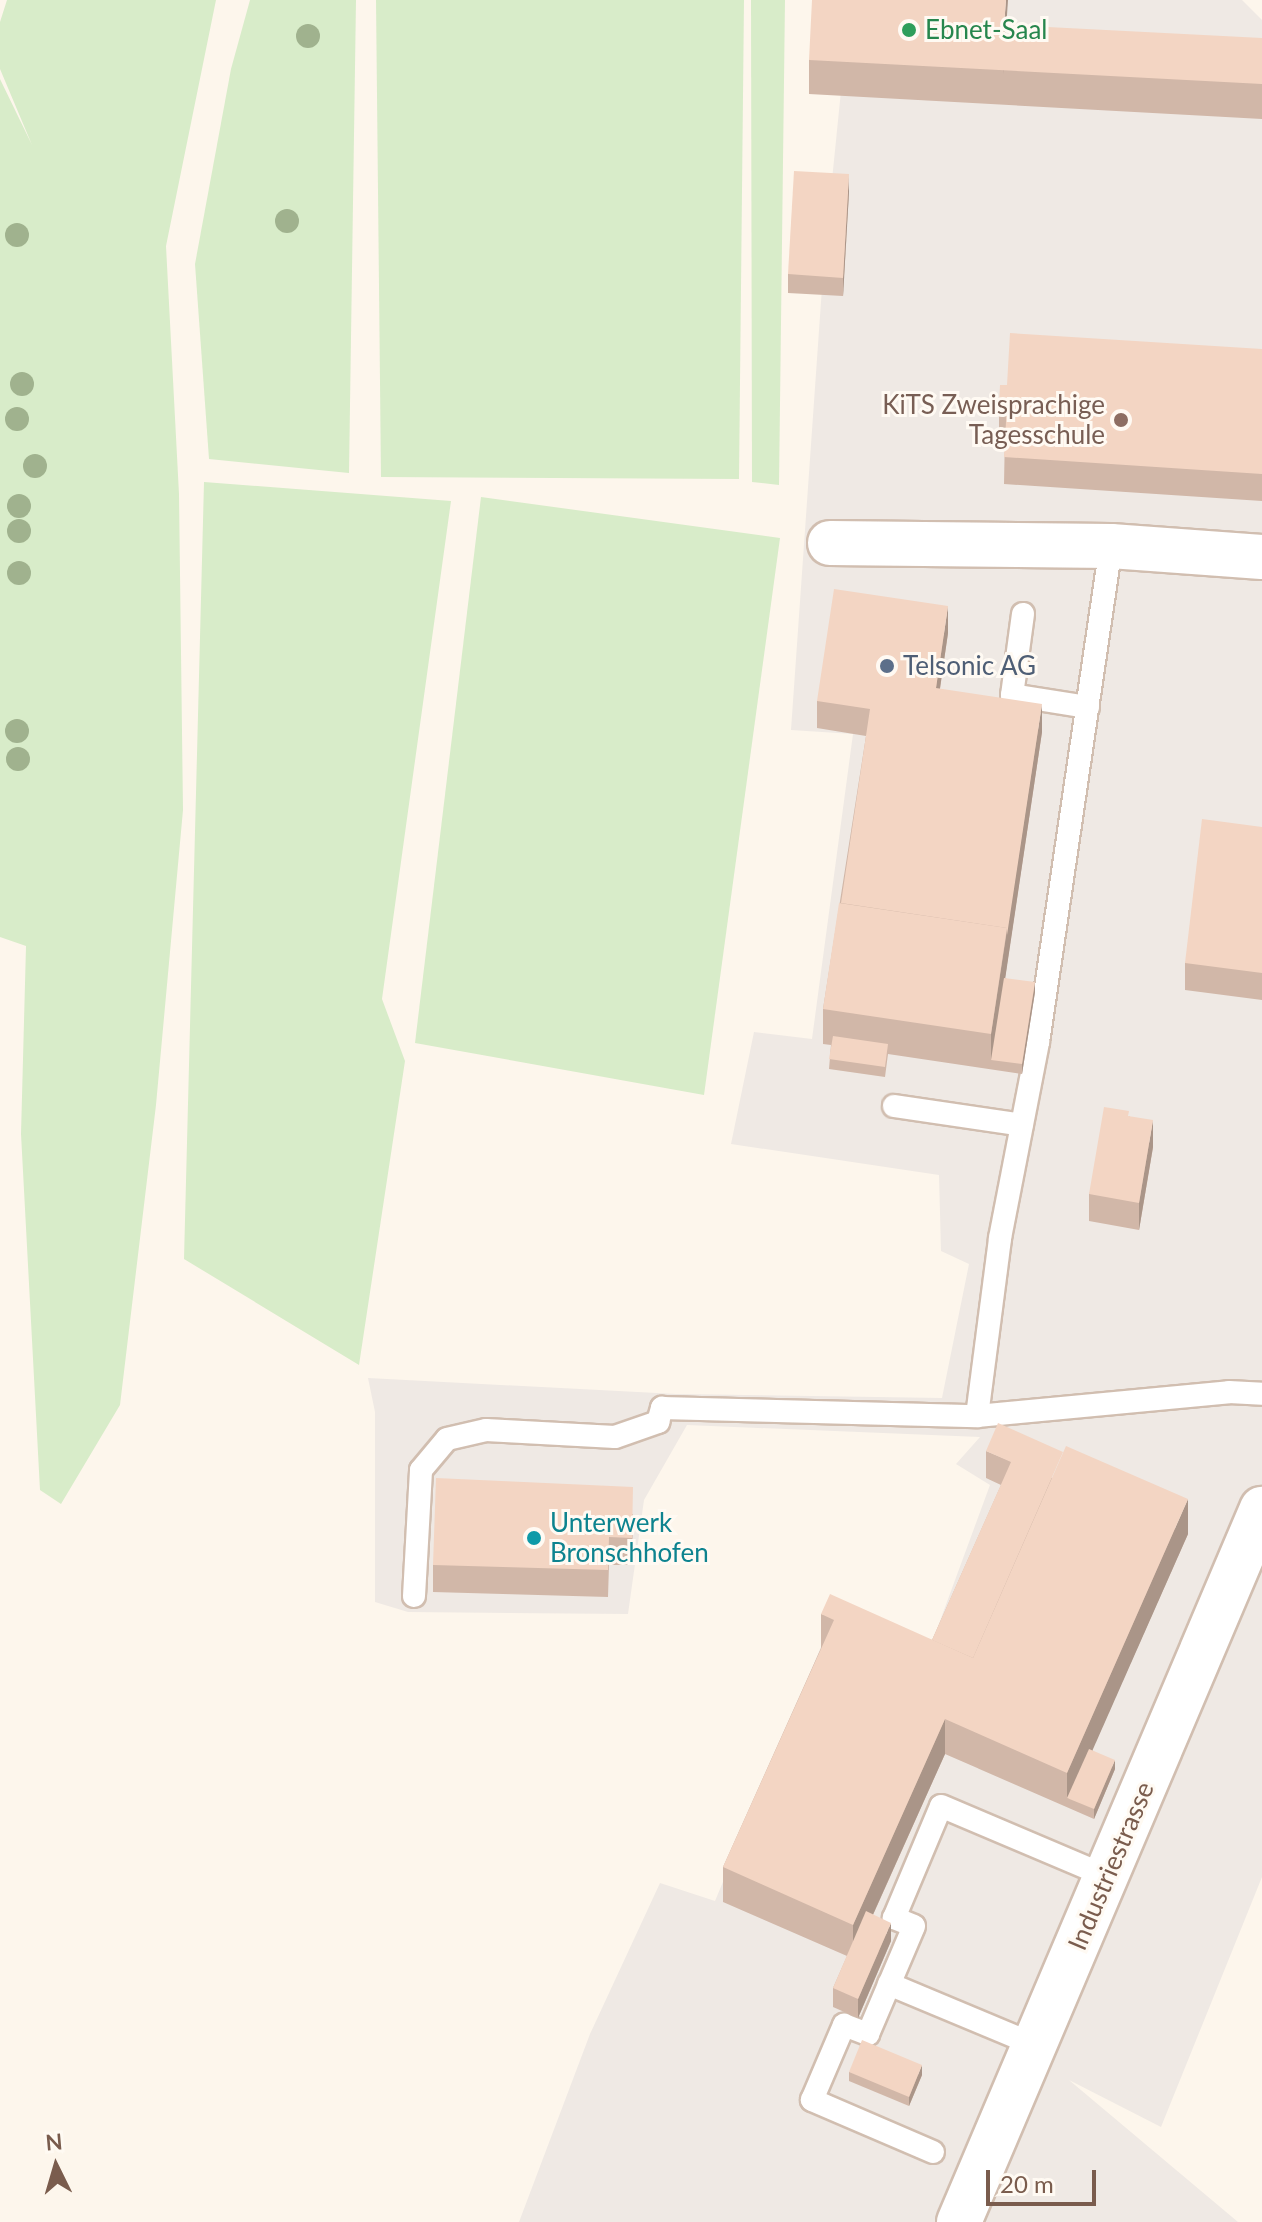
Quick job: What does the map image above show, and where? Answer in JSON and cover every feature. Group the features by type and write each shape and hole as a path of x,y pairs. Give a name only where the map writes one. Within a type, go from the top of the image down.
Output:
{"street":[{"path":"830,543 1111,546 1262,557"},
{"name":"Industriestrasse","path":"959,2222 1262,1509"}],"lane":[{"path":"977,1416 1000,1238 1022,1125 1111,546"},
{"path":"1023,614 1012,695 1088,707"},
{"path":"894,1106 1022,1125"},
{"path":"414,1596 421,1470 447,1439 486,1430 615,1437 658,1422 662,1408 977,1416 1229,1392 1262,1394"},
{"path":"933,2152 812,2100 844,2025 868,2034 914,1926 894,1918 941,1806 1106,1876"},
{"path":"889,1984 1035,2045"}],"shaded area":[{"path":"816,0 1242,0 1262,20 1262,1877 1161,2127 1069,2080 1238,2222 519,2222 590,2034 660,1883 715,1901 833,1618 926,1659 990,1485 956,1464 980,1437 687,1425 644,1500 628,1614 408,1612 375,1602 375,1412 368,1378 676,1394 942,1398 969,1264 941,1251 939,1175 731,1144 754,1032 812,1039 853,734 791,730 824,259 841,91"}],"green space":[{"path":"7,0 216,0 166,246 179,494 183,810 156,1105 120,1405 61,1504 40,1490 21,1134 26,946 0,937 0,79 32,145 0,69 0,22"},
{"path":"250,0 356,0 349,473 209,459 195,264 231,69"},
{"path":"376,0 744,0 739,479 381,477"},
{"path":"751,0 785,0 779,485 752,482"},
{"path":"204,482 451,501 382,999 405,1061 359,1365 184,1259"},
{"path":"481,497 780,538 704,1095 415,1043"}],"building":[{"path":"812,0 1006,0 1003,39 1027,41 1028,26 1262,38 1262,84 809,60"},
{"path":"794,171 849,174 843,278 788,274"},
{"path":"1010,333 1262,349 1262,474 1004,457 1007,404 999,404 1000,385 1007,385"},
{"path":"834,589 948,606 936,688 1042,704 1007,935 1007,928 841,903 870,709 817,701"},
{"path":"1202,819 1262,827 1262,973 1185,963"},
{"path":"839,903 1007,928 991,1034 823,1009"},
{"path":"1004,978 1035,982 1022,1064 991,1060"},
{"path":"833,1036 888,1044 885,1067 829,1059"},
{"path":"1104,1107 1129,1111 1128,1116 1153,1120 1139,1203 1089,1194"},
{"path":"998,1423 1063,1452 973,1658 932,1640 1011,1462 986,1451"},
{"path":"1066,1446 1188,1499 1067,1773 945,1719 853,1925 723,1867 834,1620 821,1614 830,1594 973,1658"},
{"name":"Unterwerk Bronschhofen","path":"436,1478 633,1487 632,1538 609,1537 608,1570 433,1565"},
{"path":"1089,1749 1115,1760 1094,1809 1067,1798"},
{"path":"866,1911 891,1923 858,1999 833,1988"},
{"path":"862,2040 922,2065 909,2097 849,2072"}],"place":[{"name":"Ebnet-Saal","path":"909,30"},
{"name":"KiTS Zweisprachige Tagesschule","path":"1121,420"},
{"name":"Telsonic AG","path":"887,666"},
{"name":"Unterwerk Bronschhofen","path":"534,1538"}]}
